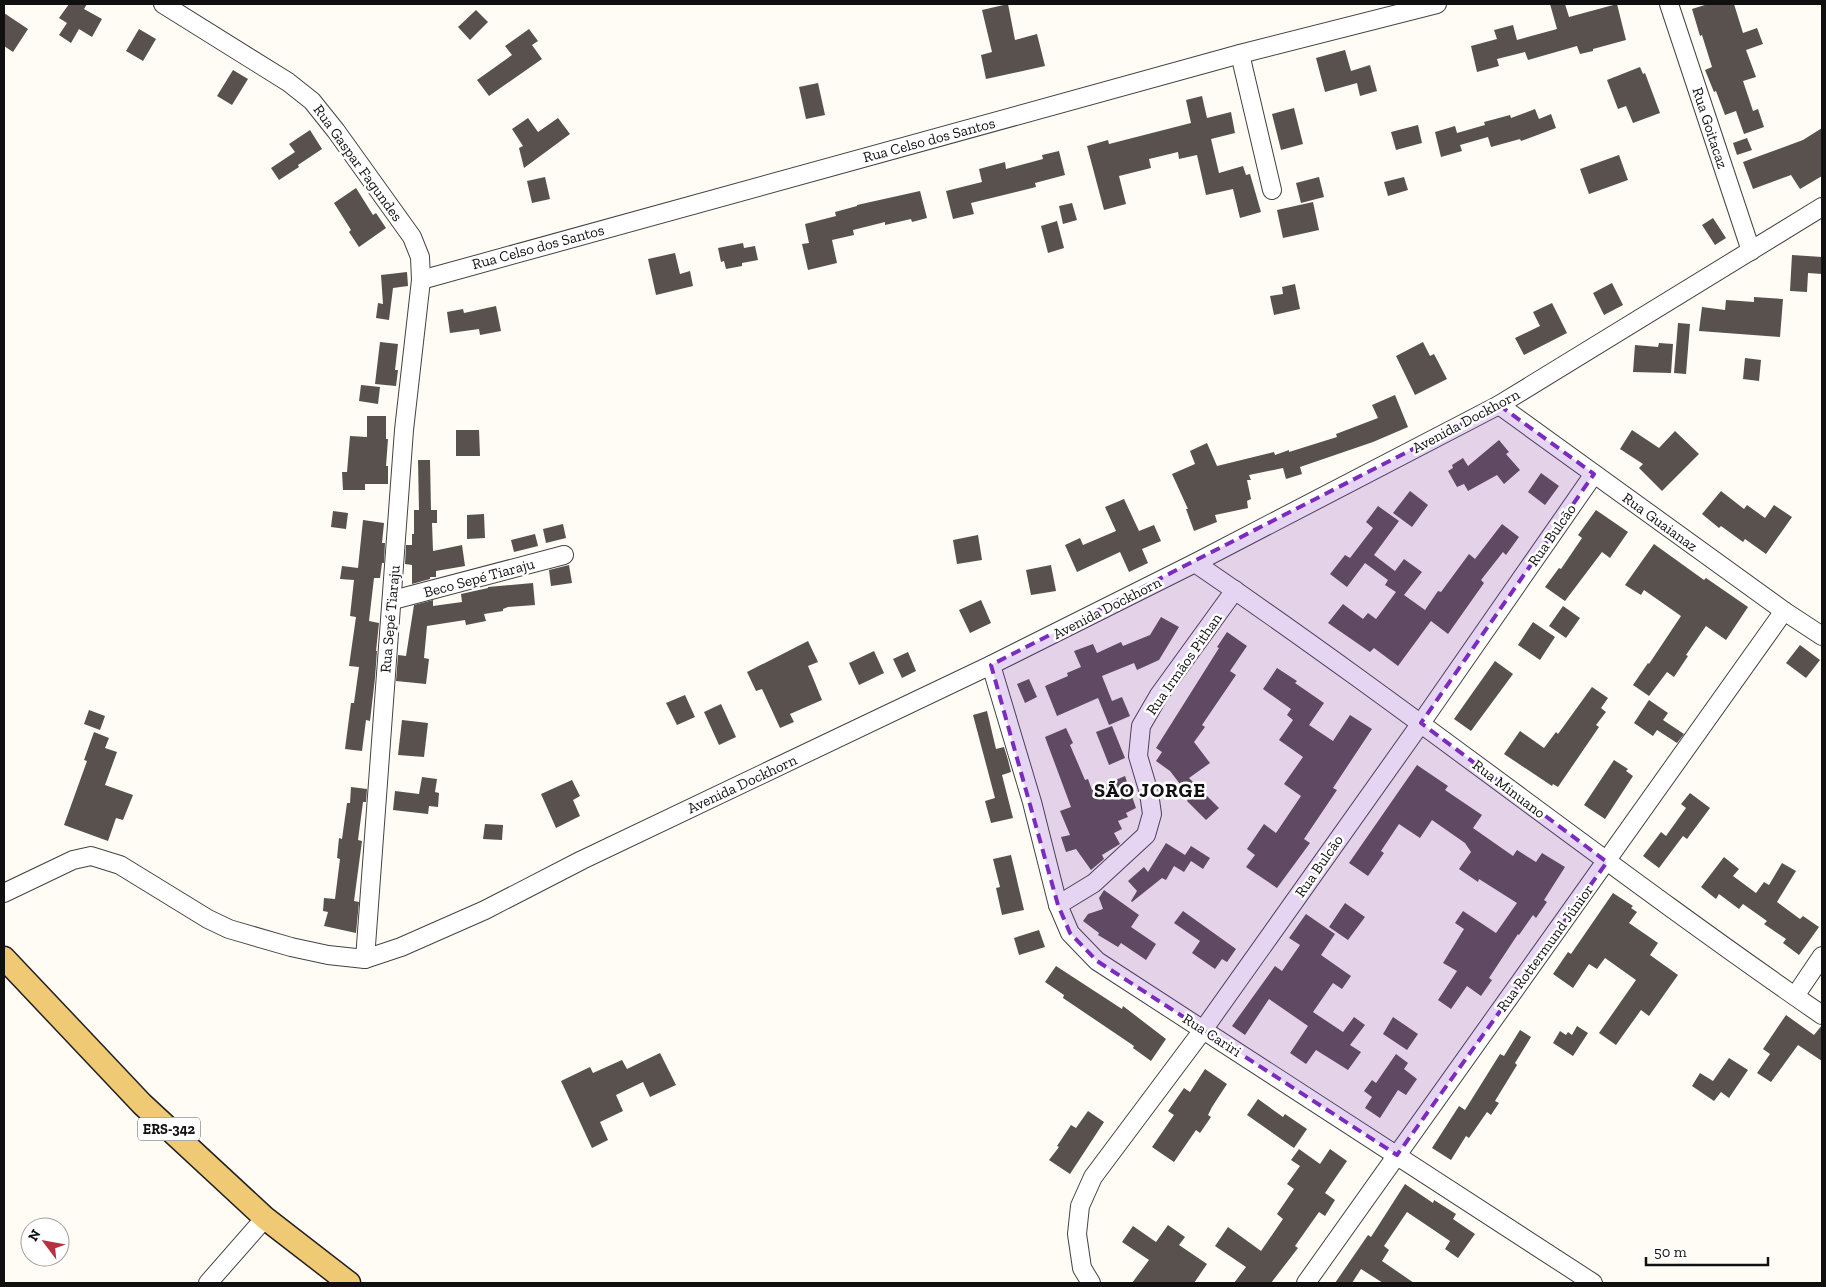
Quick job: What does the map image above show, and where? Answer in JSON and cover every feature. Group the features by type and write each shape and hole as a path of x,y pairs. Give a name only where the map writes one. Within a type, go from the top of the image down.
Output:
{"main road":[{"name":"ERS-342","path":"4,958 142,1104 265,1218 349,1283"}],"street":[{"name":"Rua Gaspar Fagundes","path":"163,4 288,82 312,101 336,131 412,238 420,258 421,280"},
{"name":"Rua Celso dos Santos","path":"421,280 1240,54 1437,4"},
{"name":"Rua Goitacaz","path":"1669,4 1751,251"},
{"path":"1240,54 1272,190"},
{"name":"Avenida Dockhorn","path":"365,959 401,947 485,910 582,860 991,665 1196,563 1499,405 1822,207"},
{"name":"Rua Sepé Tiaraju","path":"365,959 393,600 404,430 421,280"},
{"name":"Rua Guaianaz","path":"1499,405 1784,611 1822,636"},
{"name":"Rua Bulcão","path":"1091,1283 1082,1268 1077,1234 1080,1206 1093,1177 1203,1030 1421,723 1594,474"},
{"name":"Beco Sepé Tiaraju","path":"393,600 564,556"},
{"name":"Rua Minuano","path":"1196,563 1421,723 1607,862 1822,1015"},
{"name":"Rua Irmãos Pithan","path":"1058,906 1094,883 1146,835 1152,814 1149,793 1138,756 1141,726 1159,695 1235,590"},
{"name":"Rua Rottermund Júnior","path":"1306,1283 1784,611"},
{"name":"Rua Cariri","path":"991,665 1032,802 1058,906 1070,933 1097,961 1593,1283"},
{"path":"4,893 73,860 91,856 120,865 208,919 230,928 291,948 365,959"},
{"path":"1795,996 1822,956"},
{"path":"208,1283 265,1218"}],"highlighted area":[{"path":"1499,405 1594,474 1421,723 1607,862 1397,1155 1097,961 1070,933 1058,905 991,665"}],"building":[{"path":"69,4 87,4 84,9 102,19 92,37 79,29 71,43 59,35 67,23 59,18"},
{"path":"1008,4 1015,40 1037,34 1045,66 986,79 981,55 992,52 982,10"},
{"path":"1550,4 1565,4 1569,17 1617,4 1626,40 1580,54 1577,46 1528,60 1525,52 1497,59 1499,66 1477,72 1471,46 1497,39 1494,30 1513,25 1517,40 1557,29"},
{"path":"1708,4 1734,4 1743,33 1757,28 1763,44 1746,50 1756,77 1743,81 1753,111 1758,109 1764,127 1744,134 1736,111 1725,115 1716,91 1714,92 1705,70 1712,67 1692,9"},
{"path":"476,10 488,22 470,40 458,27"},
{"path":"4,13 28,29 13,52 4,46"},
{"path":"139,29 156,39 143,61 126,51"},
{"path":"529,29 538,41 532,45 542,59 489,96 477,80 512,55 505,46"},
{"path":"1345,50 1351,71 1370,65 1377,91 1360,96 1357,83 1325,92 1316,58"},
{"path":"1640,67 1643,74 1645,73 1660,113 1633,123 1626,106 1618,109 1607,80"},
{"path":"233,70 248,79 232,105 217,96"},
{"path":"818,83 825,115 806,119 799,87"},
{"path":"1202,96 1207,118 1231,112 1235,133 1211,139 1219,173 1243,166 1246,175 1250,174 1261,212 1240,218 1233,189 1206,195 1197,155 1179,159 1178,152 1149,159 1151,168 1119,176 1126,204 1104,210 1087,146 1108,140 1109,144 1191,123 1186,100"},
{"path":"1294,108 1303,144 1281,150 1272,114"},
{"path":"1535,109 1539,119 1551,114 1556,128 1521,141 1520,139 1491,147 1488,137 1460,145 1462,151 1441,157 1435,132 1455,126 1457,133 1485,125 1484,122 1510,115 1511,118"},
{"path":"528,118 538,132 558,118 570,134 524,168 519,148 523,146 512,129"},
{"path":"1418,125 1422,143 1396,150 1391,132"},
{"path":"1822,128 1822,176 1800,189 1791,175 1753,189 1743,162 1803,140"},
{"path":"310,130 322,149 279,180 271,168 295,152 289,144"},
{"path":"1747,138 1752,150 1737,155 1733,143"},
{"path":"1059,151 1065,175 1035,183 1036,187 971,203 974,214 953,219 946,191 982,182 979,169 1005,162 1006,169 1043,159 1042,155"},
{"path":"1619,155 1628,180 1589,194 1580,169"},
{"path":"545,177 550,199 532,203 527,181"},
{"path":"1319,177 1324,197 1301,203 1296,183"},
{"path":"1404,177 1408,190 1388,196 1384,182"},
{"path":"356,188 373,215 376,213 386,228 359,247 334,203"},
{"path":"920,191 927,218 912,222 911,219 885,225 885,222 853,230 854,235 832,240 837,263 808,270 802,244 809,243 805,224 836,216 835,212 857,205"},
{"path":"1313,202 1319,230 1283,238 1277,210"},
{"path":"1072,203 1077,220 1063,224 1059,206"},
{"path":"1713,218 1726,238 1715,245 1702,225"},
{"path":"1057,221 1064,248 1048,253 1041,226"},
{"path":"743,243 744,248 755,246 758,260 726,269 724,261 721,262 718,248"},
{"path":"675,253 680,274 690,271 693,286 656,295 648,259"},
{"path":"1792,255 1822,257 1822,274 1808,273 1807,292 1790,291"},
{"path":"407,272 408,286 393,288 389,320 376,318 378,303 383,304 381,275"},
{"path":"1612,283 1623,305 1604,315 1593,293"},
{"path":"1295,284 1300,309 1274,315 1270,296 1283,294 1282,287"},
{"path":"1754,297 1783,299 1780,337 1699,331 1702,307 1725,310 1726,300 1754,302"},
{"path":"1552,303 1567,333 1524,355 1515,338 1540,326 1533,312"},
{"path":"496,306 501,331 480,335 479,329 450,333 447,312 463,309 464,313"},
{"path":"1678,323 1690,324 1686,374 1674,373"},
{"path":"380,342 398,344 395,370 398,370 396,386 375,384"},
{"path":"1423,342 1430,356 1434,354 1447,379 1415,395 1396,356"},
{"path":"1659,343 1673,344 1671,373 1633,372 1635,345 1658,347"},
{"path":"1745,358 1761,360 1759,381 1743,379"},
{"path":"361,385 380,387 378,404 359,401"},
{"path":"1395,395 1408,427 1373,442 1300,467 1302,474 1286,479 1283,468 1249,475 1251,480 1247,480 1251,499 1247,501 1248,508 1215,515 1217,522 1194,531 1186,509 1188,509 1172,474 1195,464 1190,451 1207,443 1217,466 1274,452 1275,455 1289,450 1289,452 1337,437 1336,434 1378,418 1372,405"},
{"path":"367,416 386,416 388,484 365,484 365,490 343,490 342,472 347,472 350,436 367,437"},
{"path":"456,430 479,430 480,456 456,456"},
{"path":"1632,430 1659,448 1675,431 1699,454 1662,491 1639,468 1643,464 1620,449"},
{"path":"1499,440 1509,452 1506,454 1520,470 1504,484 1497,475 1468,491 1464,484 1457,487 1448,471 1453,468 1452,465 1463,458 1468,466"},
{"path":"418,460 430,460 431,510 437,510 437,523 432,523 433,551 462,545 465,566 436,571 436,577 430,577 430,579 412,584 412,565 405,564 406,545 412,545 412,534 414,534 414,510 419,510"},
{"path":"1541,473 1559,486 1545,505 1528,492"},
{"path":"1410,491 1428,505 1412,527 1393,513"},
{"path":"1721,491 1744,509 1747,505 1765,518 1774,505 1792,517 1766,554 1745,539 1743,542 1721,526 1719,528 1702,514"},
{"path":"1124,499 1139,531 1154,525 1161,541 1142,549 1148,563 1129,572 1120,552 1077,572 1065,545 1080,538 1083,545 1116,531 1105,507"},
{"path":"1378,506 1399,521 1374,555 1395,571 1404,559 1422,572 1404,595 1425,610 1438,591 1441,592 1469,554 1475,559 1502,524 1519,537 1506,555 1503,552 1481,580 1484,583 1448,634 1431,621 1398,666 1374,648 1370,652 1328,623 1343,604 1363,619 1368,613 1376,619 1396,592 1385,585 1388,580 1365,563 1347,587 1330,574 1345,555 1350,558 1373,528 1366,522"},
{"path":"1596,510 1628,532 1610,558 1602,552 1565,601 1545,587 1559,568 1561,569 1582,538 1578,535"},
{"path":"333,511 348,513 346,529 331,527"},
{"path":"484,514 485,538 467,539 467,515"},
{"path":"363,520 384,523 382,543 385,543 384,563 382,563 380,578 374,578 369,621 379,623 370,721 366,720 362,751 345,749 351,703 354,703 359,667 349,666 356,617 350,616 354,580 340,579 342,566 358,568"},
{"path":"563,524 566,538 546,543 543,529"},
{"path":"535,534 538,546 514,552 511,540"},
{"path":"978,535 982,560 957,564 953,540"},
{"path":"1654,544 1704,580 1706,578 1748,607 1726,640 1706,626 1686,655 1688,656 1674,677 1667,672 1649,696 1633,685 1681,616 1644,590 1641,595 1625,585"},
{"path":"569,565 572,583 551,586 549,570"},
{"path":"1051,565 1056,591 1031,595 1026,570"},
{"path":"533,583 535,605 508,607 503,609 503,611 484,614 486,621 466,625 465,620 427,626 424,658 429,659 426,684 396,681 398,655 406,656 414,605 433,600 433,606 462,602 461,594 488,587"},
{"path":"981,600 991,623 970,633 959,610"},
{"path":"1563,606 1580,618 1566,638 1549,626"},
{"path":"1161,617 1179,627 1159,660 1137,670 1134,663 1102,676 1112,701 1122,697 1130,716 1109,725 1098,698 1057,716 1045,686 1068,676 1067,673 1081,667 1074,651 1093,644 1097,653 1121,642 1123,646 1150,635"},
{"path":"1533,622 1555,637 1540,660 1518,645"},
{"path":"1227,632 1247,646 1230,671 1236,675 1202,725 1205,727 1194,742 1210,763 1189,778 1219,808 1206,820 1187,801 1190,797 1170,771 1156,761 1162,752 1156,748 1219,648 1217,647"},
{"path":"808,641 818,662 808,666 822,700 790,714 794,722 780,728 762,689 756,691 747,672"},
{"path":"1800,645 1820,660 1806,678 1786,663"},
{"path":"874,651 884,673 859,685 849,663"},
{"path":"908,652 916,671 902,678 893,659"},
{"path":"1495,661 1513,674 1471,731 1454,719"},
{"path":"1277,668 1297,681 1295,683 1324,703 1309,725 1333,741 1350,715 1372,729 1333,788 1337,790 1304,839 1310,843 1277,888 1246,867 1255,855 1247,849 1264,824 1276,833 1301,796 1284,784 1303,757 1279,740 1293,720 1287,715 1291,709 1263,689"},
{"path":"1029,679 1037,697 1025,703 1017,684"},
{"path":"1592,687 1608,698 1601,708 1606,712 1596,725 1599,727 1558,787 1553,784 1552,786 1504,754 1520,731 1544,748 1556,732 1558,734"},
{"path":"685,695 695,717 677,725 666,703"},
{"path":"1649,700 1668,713 1663,720 1684,734 1677,743 1657,730 1653,736 1634,723"},
{"path":"721,704 736,737 719,745 704,712"},
{"path":"89,710 105,716 100,730 84,724"},
{"path":"987,711 996,749 1004,747 1011,772 1002,775 1013,818 991,823 985,801 995,798 973,715"},
{"path":"402,720 428,723 424,757 398,755"},
{"path":"1112,726 1125,758 1109,765 1096,732"},
{"path":"1066,728 1073,743 1070,745 1085,780 1088,779 1092,790 1125,776 1136,808 1126,813 1128,817 1118,821 1122,829 1114,833 1120,844 1102,855 1104,859 1091,870 1076,849 1066,852 1061,837 1070,835 1060,811 1071,807 1045,737"},
{"path":"94,732 109,738 105,748 117,752 105,785 133,795 123,820 116,818 108,841 64,825 87,761 84,760"},
{"path":"1614,760 1628,769 1626,771 1633,776 1605,819 1584,805"},
{"path":"1417,765 1448,786 1445,790 1482,815 1473,828 1513,856 1517,850 1536,862 1542,853 1565,867 1544,900 1547,902 1536,918 1533,915 1518,934 1489,978 1492,980 1481,996 1467,986 1451,1009 1438,1000 1457,971 1443,963 1464,929 1455,923 1463,911 1496,933 1517,903 1479,879 1478,882 1459,869 1471,852 1465,843 1432,820 1420,838 1399,824 1381,851 1384,853 1368,876 1349,863"},
{"path":"422,777 437,779 435,792 439,793 438,807 429,806 428,814 393,810 395,791 419,794"},
{"path":"572,780 580,796 573,800 580,816 556,828 541,794"},
{"path":"351,787 367,789 366,802 363,802 358,840 362,841 354,901 359,902 356,933 324,926 328,912 323,911 324,898 335,899 340,859 337,858 339,838 342,839 347,803 350,803"},
{"path":"1690,793 1710,808 1687,839 1683,836 1659,868 1643,856 1661,832 1666,836 1686,808 1681,804"},
{"path":"485,824 503,825 502,840 483,839"},
{"path":"1166,843 1185,855 1191,846 1210,858 1203,869 1191,861 1184,872 1174,866 1166,880 1162,878 1132,902 1137,891 1128,881 1144,867 1148,872"},
{"path":"1011,855 1024,910 1002,915 996,888 1000,887 993,859"},
{"path":"1724,857 1739,869 1733,876 1756,893 1764,882 1769,885 1782,863 1796,871 1777,902 1800,919 1803,916 1819,927 1799,955 1783,943 1786,939 1764,924 1767,921 1743,904 1739,909 1719,894 1716,899 1701,887"},
{"path":"1104,890 1139,915 1131,927 1156,944 1146,960 1121,943 1118,947 1098,935 1099,933 1083,921 1088,914 1103,909 1099,898"},
{"path":"1613,893 1633,906 1631,908 1637,912 1629,923 1658,943 1650,955 1678,975 1649,1016 1641,1010 1616,1045 1599,1033 1636,980 1605,958 1597,969 1589,964 1573,988 1553,974 1568,952 1571,954"},
{"path":"1345,903 1365,917 1348,940 1329,927"},
{"path":"1183,911 1236,949 1227,962 1222,959 1215,969 1192,953 1200,941 1174,923"},
{"path":"1306,914 1335,934 1321,955 1351,976 1342,989 1333,983 1313,1012 1343,1032 1354,1017 1365,1025 1350,1045 1361,1052 1348,1070 1316,1050 1306,1064 1290,1053 1308,1026 1269,999 1245,1035 1232,1026 1275,966 1282,971 1300,945 1289,938"},
{"path":"1039,930 1045,947 1019,955 1014,938"},
{"path":"1056,966 1122,1009 1123,1006 1166,1039 1151,1061 1133,1048 1134,1046 1063,998 1064,995 1045,982"},
{"path":"1786,1015 1814,1035 1822,1025 1822,1061 1798,1045 1771,1082 1757,1073 1770,1054 1763,1049"},
{"path":"1393,1017 1418,1034 1407,1050 1383,1034"},
{"path":"1577,1026 1588,1033 1573,1056 1553,1043 1560,1031 1566,1035 1568,1032 1572,1035"},
{"path":"1520,1030 1531,1037 1515,1063 1517,1065 1495,1101 1499,1103 1491,1115 1487,1112 1469,1138 1466,1136 1451,1160 1432,1148 1459,1106 1465,1110 1500,1054 1504,1056"},
{"path":"660,1053 676,1085 650,1097 643,1082 616,1095 623,1111 600,1122 608,1140 592,1148 561,1081 590,1067 593,1073 622,1060 627,1069"},
{"path":"1396,1054 1408,1063 1404,1069 1417,1079 1406,1095 1398,1090 1380,1118 1365,1108 1372,1097 1364,1091 1372,1080 1376,1083"},
{"path":"1729,1058 1748,1070 1729,1098 1721,1092 1714,1101 1692,1086 1700,1073 1713,1081"},
{"path":"1205,1069 1227,1084 1208,1115 1211,1117 1200,1133 1196,1130 1174,1162 1152,1147 1174,1115 1168,1111 1184,1088 1190,1092"},
{"path":"1258,1099 1283,1117 1285,1114 1307,1129 1294,1148 1247,1115"},
{"path":"1088,1111 1104,1122 1070,1174 1049,1160 1059,1147 1057,1146 1071,1125 1076,1128"},
{"path":"1299,1149 1320,1164 1330,1149 1347,1161 1325,1193 1335,1200 1325,1216 1319,1212 1295,1246 1298,1248 1271,1283 1234,1283 1246,1267 1215,1246 1228,1227 1261,1251 1283,1219 1277,1214 1294,1189 1287,1184 1300,1166 1291,1160"},
{"path":"1405,1184 1433,1203 1434,1200 1456,1214 1453,1219 1475,1234 1458,1258 1445,1249 1450,1241 1407,1212 1384,1246 1389,1250 1382,1261 1414,1283 1383,1283 1361,1269 1352,1283 1335,1283 1368,1235 1371,1237"},
{"path":"1168,1225 1185,1237 1179,1245 1207,1264 1194,1283 1132,1283 1149,1260 1122,1242 1133,1226 1156,1242"}],"district":[{"name":"SÃO JORGE","path":"1150,790"}]}
